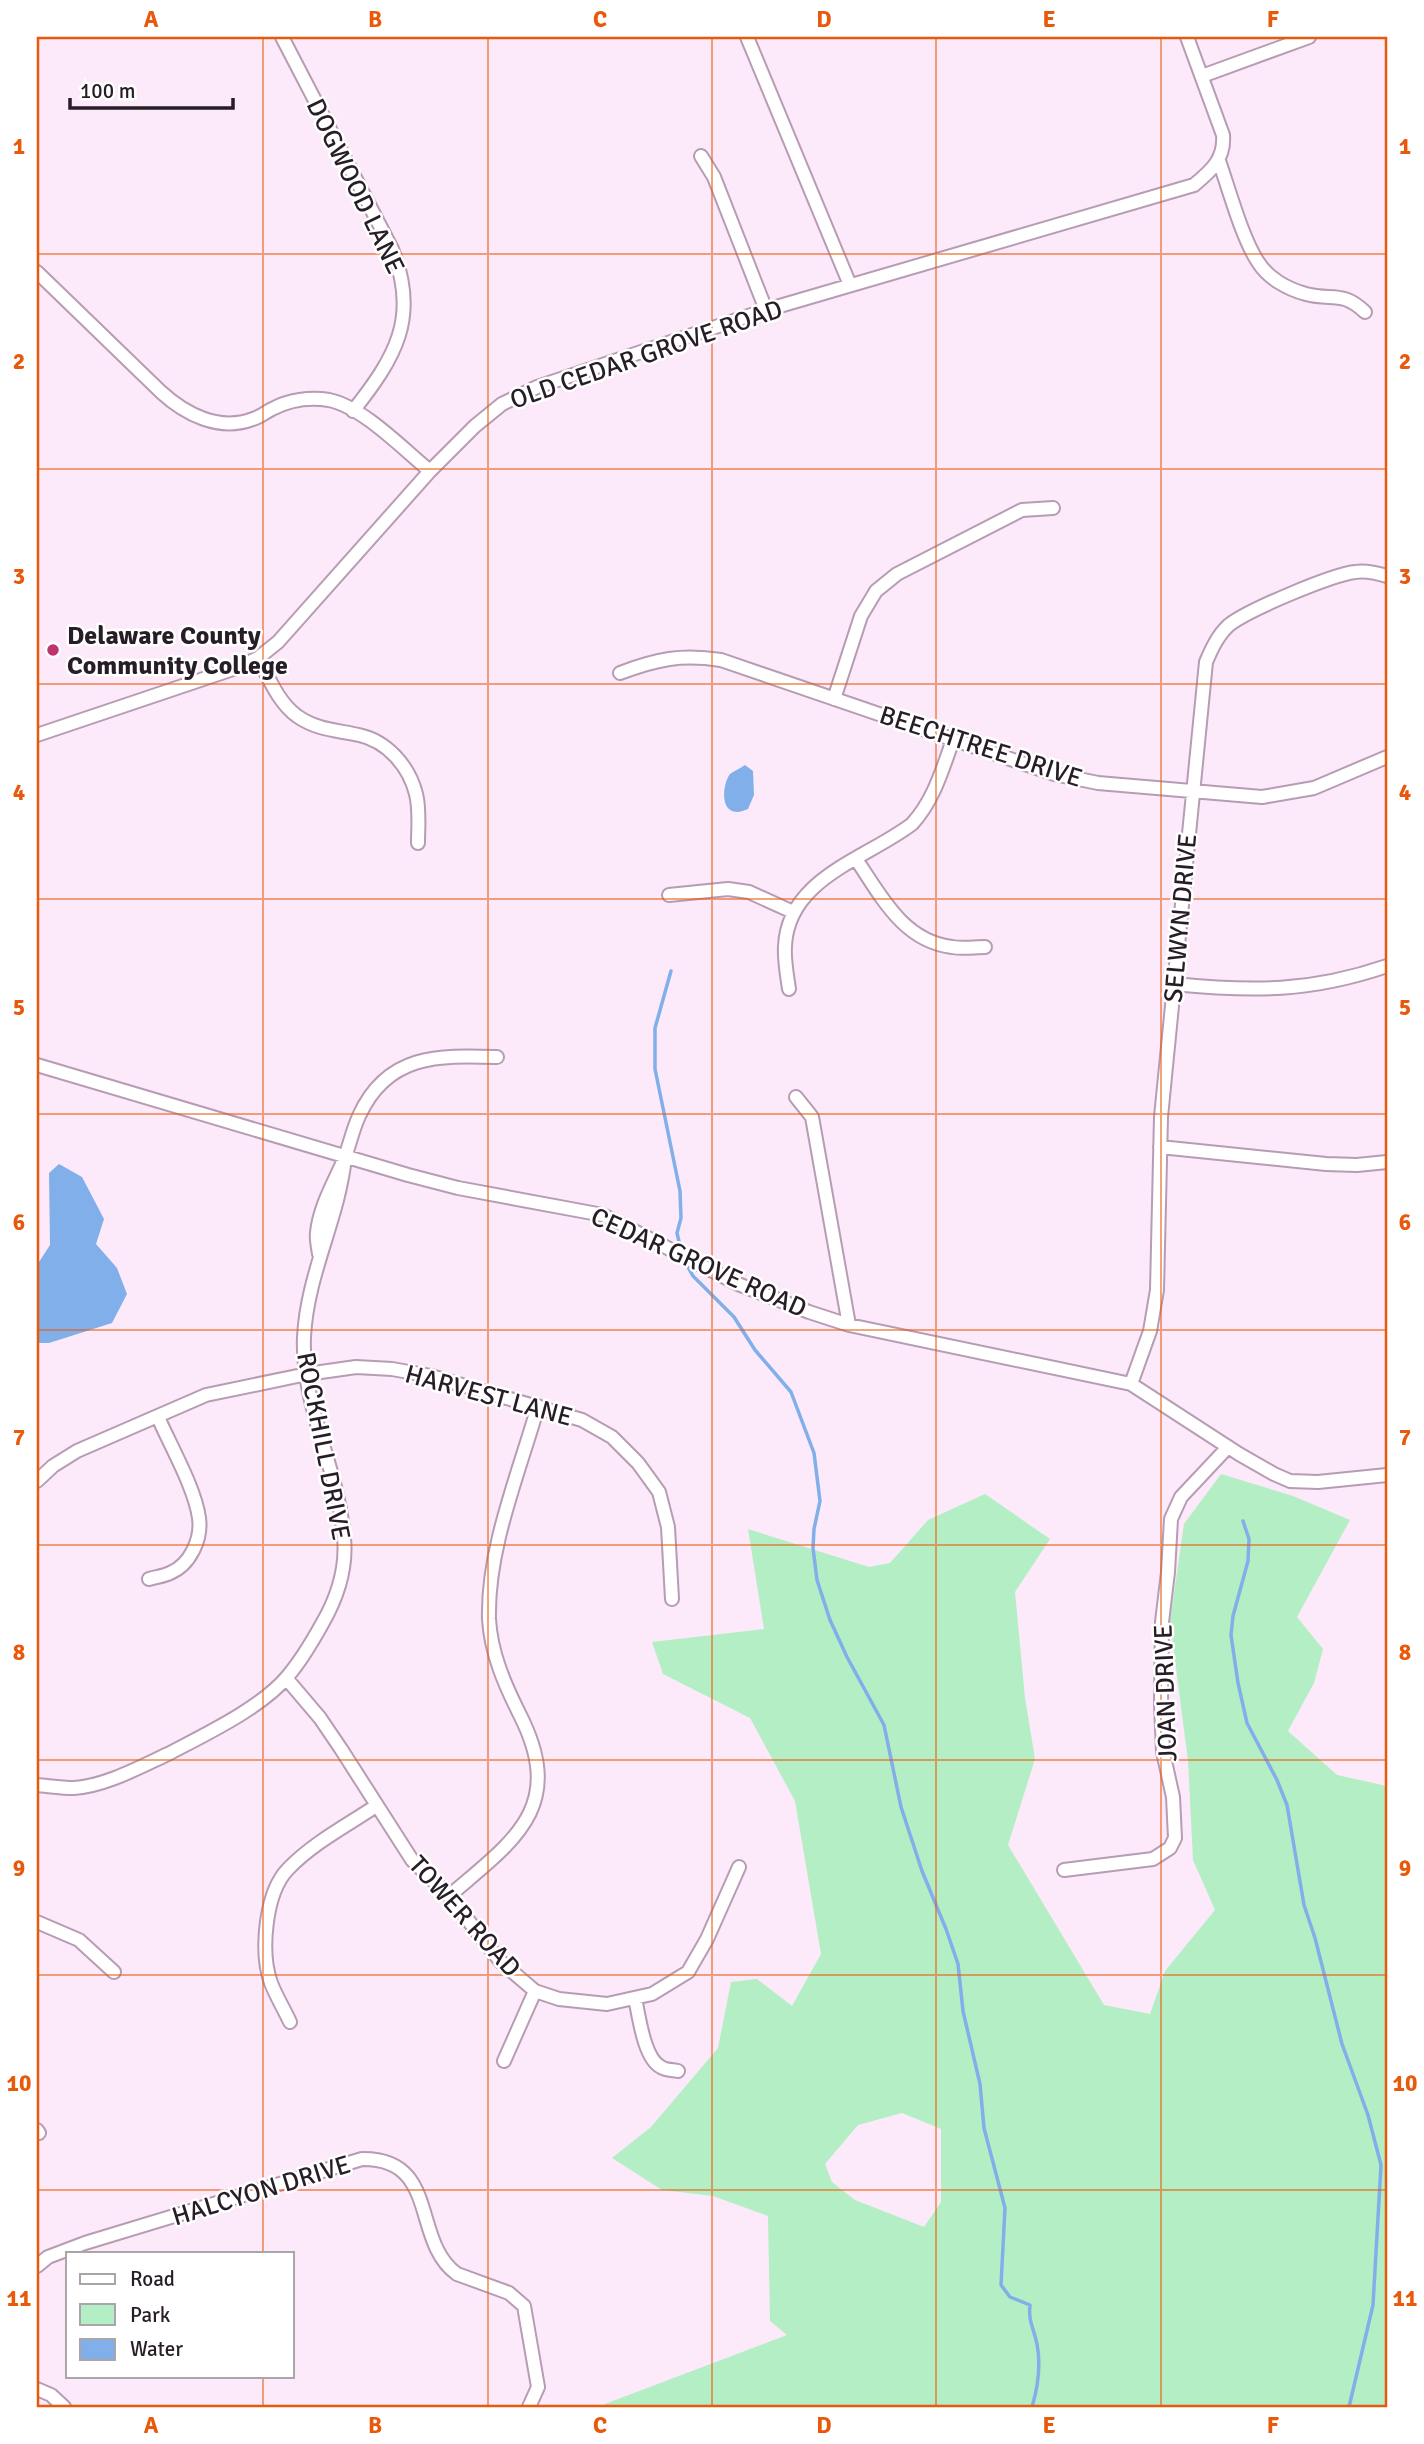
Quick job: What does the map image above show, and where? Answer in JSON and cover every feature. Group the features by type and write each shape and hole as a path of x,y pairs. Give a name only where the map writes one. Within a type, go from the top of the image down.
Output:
{"street":[{"name":"DOGWOOD LANE","path":"282,37 392,249 403,285 402,318 395,349 377,380 353,411"},
{"path":"747,37 850,285"},
{"path":"1187,37 1223,135 1224,147 1219,161 1258,262 1269,275 1295,291 1309,295 1342,297 1365,312"},
{"path":"1202,76 1309,37"},
{"path":"701,156 713,177 766,310"},
{"name":"OLD CEDAR GROVE ROAD","path":"37,735 239,667 258,658 278,642 430,471 489,412 514,397 766,310 1194,185 1219,161"},
{"path":"37,272 160,392 176,406 194,416 222,423 239,423 255,419 285,403 307,399 329,400 353,411 430,471"},
{"path":"834,699 861,616 876,591 897,574 1022,510 1053,508"},
{"name":"SELWYN DRIVE","path":"1131,1384 1150,1331 1157,1290 1160,1147 1206,662 1219,635 1246,614 1340,574 1359,571 1387,576"},
{"name":"BEECHTREE DRIVE","path":"620,674 670,657 694,656 720,660 953,740 1076,779 1098,783 1262,797 1314,788 1387,757"},
{"path":"258,658 278,695 296,715 317,727 373,740 393,754 411,780 417,797 418,843"},
{"path":"789,989 785,946 793,912 814,886 897,836 924,811 933,796 953,740"},
{"path":"856,859 892,914 908,929 951,947 985,947"},
{"path":"669,895 728,889 749,892 793,912"},
{"path":"1174,984 1248,990 1290,989 1328,983 1387,966"},
{"name":"ROCKHILL DRIVE","path":"37,1786 75,1788 105,1780 145,1765 217,1729 286,1678 313,1641 333,1605 343,1572 344,1539 337,1496 319,1434 307,1374 304,1339 307,1304 319,1257 317,1233 331,1185 345,1157 360,1114 369,1098 392,1075 406,1066 434,1057 497,1057"},
{"name":"CEDAR GROVE ROAD","path":"37,1065 458,1188 603,1215 738,1284 783,1303 849,1325 1131,1384 1228,1447 1274,1474 1290,1480 1318,1482 1387,1475"},
{"path":"796,1097 812,1117 849,1325"},
{"path":"1160,1147 1326,1164 1387,1162"},
{"name":"HARVEST LANE","path":"37,1481 53,1466 77,1451 205,1395 307,1374 356,1367 392,1368 538,1406 582,1420 612,1437 638,1463 659,1492 668,1527 672,1599"},
{"path":"449,1896 510,1843 529,1817 537,1794 537,1764 529,1732 502,1680 493,1648 489,1619 497,1546 538,1406"},
{"path":"149,1579 172,1573 186,1561 198,1540 199,1519 193,1497 158,1417"},
{"name":"JOAN DRIVE","path":"1064,1870 1153,1859 1170,1848 1175,1838 1173,1797 1163,1752 1161,1704 1162,1614 1171,1519 1181,1497 1228,1447"},
{"name":"TOWER ROAD","path":"286,1678 320,1718 412,1860 449,1896 501,1962 536,1991 559,1999 607,2004 652,1994 688,1972 707,1939 739,1867"},
{"path":"290,2022 270,1981 266,1921 272,1895 286,1871 311,1848 376,1806"},
{"path":"37,1922 79,1940 114,1972"},
{"path":"504,2061 536,1991"},
{"path":"635,1998 651,2059 660,2067 678,2071"},
{"name":"HALCYON DRIVE","path":"37,2266 48,2257 104,2237 362,2159 385,2161 405,2172 414,2183 436,2247 450,2270 509,2293 524,2306 538,2386 529,2407"},
{"path":"37,2389 51,2395 64,2407"}],"green space":[{"path":"1221,1474 1293,1496 1350,1520 1297,1617 1323,1649 1314,1683 1288,1731 1337,1775 1387,1786 1387,2407 597,2407 787,2335 770,2321 768,2216 713,2196 662,2190 612,2158 651,2127 718,2048 731,1982 757,1979 792,2006 821,1954 795,1801 750,1718 663,1674 652,1642 764,1629 748,1529 869,1567 890,1563 928,1520 985,1494 1050,1539 1015,1592 1025,1698 1035,1759 1008,1845 1104,2005 1150,2014 1165,1971 1215,1910 1193,1860 1188,1761 1170,1621 1184,1524","holes":["902,2113 941,2129 941,2202 924,2227 855,2200 832,2182 825,2164 858,2125"]}],"water":[{"path":"745,765 753,771 754,795 748,809 731,811 725,802 726,784 730,774"},
{"path":"59,1164 82,1177 104,1219 96,1244 117,1268 127,1294 112,1323 49,1343 37,1343 37,1265 50,1245 49,1173"}],"waterway":[{"path":"671,971 655,1028 655,1069 680,1191 681,1218 677,1233 681,1250"},
{"path":"684,1260 693,1276 734,1317 755,1350 791,1392 814,1453 820,1501 813,1548 817,1580 830,1620 847,1657 884,1725 901,1807 922,1871 958,1964 963,2011 980,2084 984,2128 1005,2208 1001,2285 1010,2297 1030,2305 1037,2344 1038,2376 1032,2407"},
{"path":"1243,1521 1249,1539 1248,1561 1233,1616 1231,1635 1238,1683 1247,1723 1287,1805 1304,1905 1342,2044 1368,2115 1381,2165 1373,2305 1349,2407"}],"place":[{"name":"Delaware County Community College","path":"53,650"}]}
